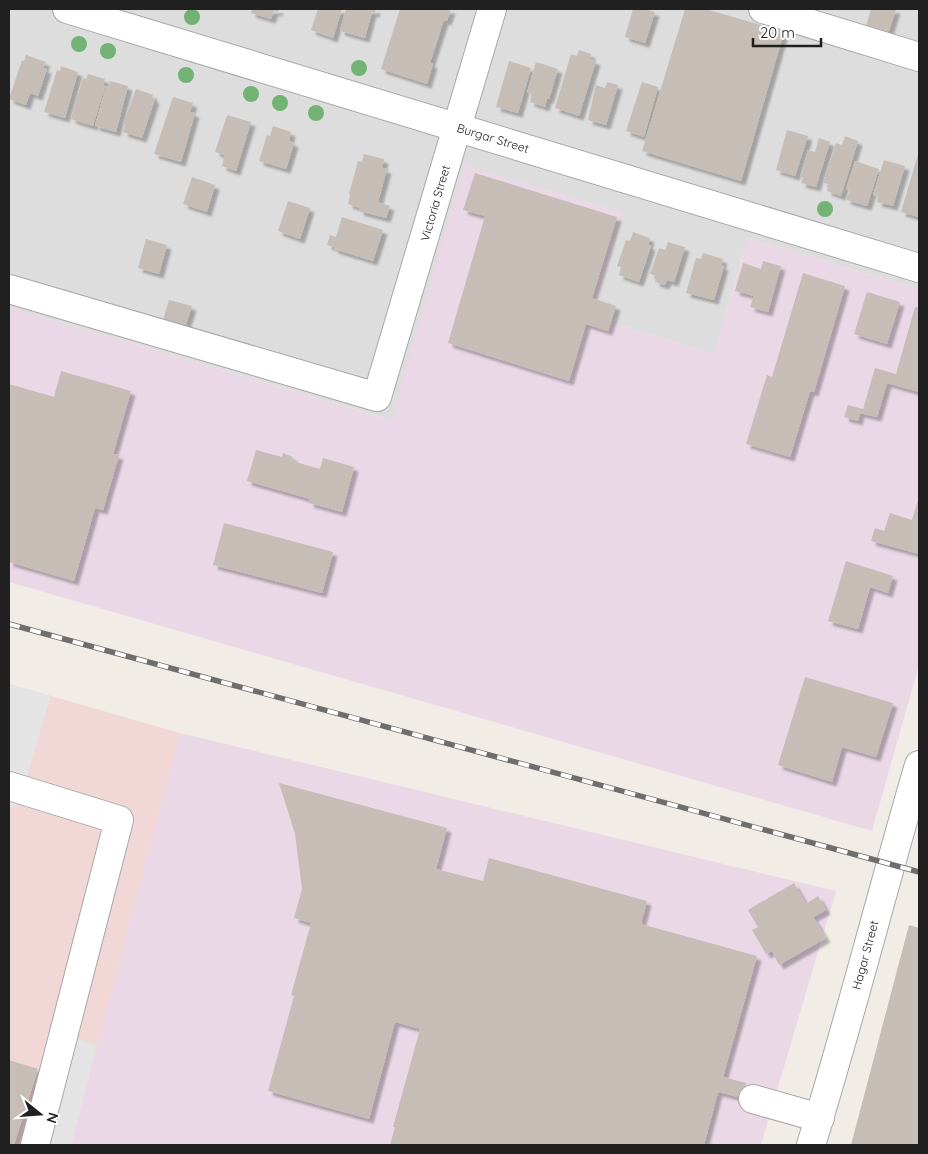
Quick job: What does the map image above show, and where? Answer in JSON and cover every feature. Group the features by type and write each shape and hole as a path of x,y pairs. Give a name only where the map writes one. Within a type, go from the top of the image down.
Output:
{"street":[{"name":"Burgar Street","path":"67,9 919,268"},
{"name":"Victoria Street","path":"9,289 377,397 492,9"},
{"path":"763,9 919,57"},
{"name":"Hagar Street","path":"812,1145 919,765"},
{"path":"9,786 119,820 35,1145"},
{"path":"753,1099 820,1118"}],"shaded area":[{"path":"9,9 919,9 919,289 748,238 714,354 593,317 465,165 392,420 9,307"},
{"path":"464,165 622,212 593,317 714,354 748,238 919,289 919,665 872,831 9,582 9,307 391,420"},
{"path":"9,684 180,733 71,1145 9,1145"},
{"path":"9,684 51,696 17,808 9,806"},
{"path":"180,733 836,891 761,1145 71,1145"},
{"path":"74,1038 97,1044 71,1145 46,1145"}],"building":[{"path":"252,9 279,9 278,12 274,11 271,19 251,13"},
{"path":"318,9 342,9 333,38 311,30"},
{"path":"346,9 376,9 375,13 372,12 365,38 340,31"},
{"path":"400,9 451,9 447,21 444,20 430,63 433,64 427,84 381,69"},
{"path":"633,9 655,12 645,43 625,37"},
{"path":"685,9 706,9 784,32 741,181 642,151"},
{"path":"871,9 896,9 887,37 865,30"},
{"path":"579,50 591,54 590,59 596,61 579,116 555,108 571,54 577,56"},
{"path":"26,55 46,62 43,68 47,69 38,96 30,93 26,105 9,99 22,60 24,61"},
{"path":"509,61 531,68 518,113 496,107"},
{"path":"536,62 558,69 545,107 530,102 532,94 527,92"},
{"path":"61,66 78,72 65,118 44,112 57,70 60,71"},
{"path":"88,74 105,79 103,85 105,86 93,126 71,119 83,78 86,79"},
{"path":"110,81 128,86 116,132 95,126 106,86 109,87"},
{"path":"607,82 618,85 606,125 588,120 596,85 605,88"},
{"path":"642,82 658,87 644,137 626,131"},
{"path":"136,89 153,95 152,98 155,99 142,138 123,132 125,125 123,124"},
{"path":"173,97 193,103 190,112 195,113 181,162 154,154"},
{"path":"227,115 251,122 236,171 222,166 225,155 215,152"},
{"path":"273,126 291,132 289,141 294,143 286,169 259,161 267,135 270,136"},
{"path":"787,130 808,136 795,176 776,170"},
{"path":"845,136 858,141 841,196 827,191 829,184 823,183 836,143 842,145"},
{"path":"819,138 830,142 816,187 801,183 803,178 800,177 808,150 815,152"},
{"path":"919,151 919,217 901,212"},
{"path":"364,154 384,159 382,168 387,169 378,202 390,206 386,218 359,211 360,208 348,204 358,161 362,162"},
{"path":"884,160 905,166 893,206 877,202 879,196 873,195"},
{"path":"855,161 879,169 867,206 846,200 850,190 846,189"},
{"path":"475,173 617,217 592,298 616,306 608,331 586,324 569,381 448,343 485,216 463,210"},
{"path":"192,177 215,185 207,212 183,204"},
{"path":"288,201 310,208 300,239 278,231"},
{"path":"342,217 383,230 373,261 327,245 330,235 336,237"},
{"path":"633,232 650,238 648,245 651,246 639,282 619,275 621,267 617,266 626,240 630,241"},
{"path":"146,239 167,245 159,274 138,268"},
{"path":"668,242 685,247 674,282 667,280 665,285 655,282 657,276 650,274 659,248 665,250"},
{"path":"703,253 723,259 721,265 724,266 714,300 686,293 696,258 701,259"},
{"path":"763,261 781,266 768,312 750,307 754,296 735,291 743,263 761,269"},
{"path":"803,273 845,286 814,392 810,391 790,457 746,444 767,375 772,377"},
{"path":"867,292 900,302 887,344 854,334"},
{"path":"169,300 192,306 183,334 161,327"},
{"path":"915,307 919,308 919,392 887,383 877,417 860,413 858,421 844,417 848,405 863,409 875,368 896,374"},
{"path":"61,371 131,391 113,454 119,455 103,510 95,508 74,581 9,562 9,384 54,397"},
{"path":"256,450 282,457 283,453 293,457 292,461 320,469 323,458 354,467 342,512 309,503 310,499 247,481"},
{"path":"919,497 919,554 871,541 875,528 884,531 890,513 912,520"},
{"path":"224,523 333,552 322,593 213,565"},
{"path":"846,561 893,576 888,593 870,587 858,629 828,621"},
{"path":"805,677 893,703 876,757 842,747 832,782 778,765"},
{"path":"279,783 447,828 436,869 483,881 489,858 647,901 641,924 757,956 723,1077 746,1083 742,1098 718,1092 704,1145 390,1145 395,1127 393,1127 420,1029 395,1022 369,1119 268,1091 294,996 291,995 311,923 294,918 302,889 295,834"},
{"path":"794,883 806,904 818,896 826,910 813,917 826,938 779,965 772,951 766,954 752,930 758,927 748,910"},
{"path":"909,925 919,928 919,1145 851,1145"},
{"path":"9,1060 38,1069 14,1145 9,1145"}],"railway":[{"path":"9,624 919,872"}]}
